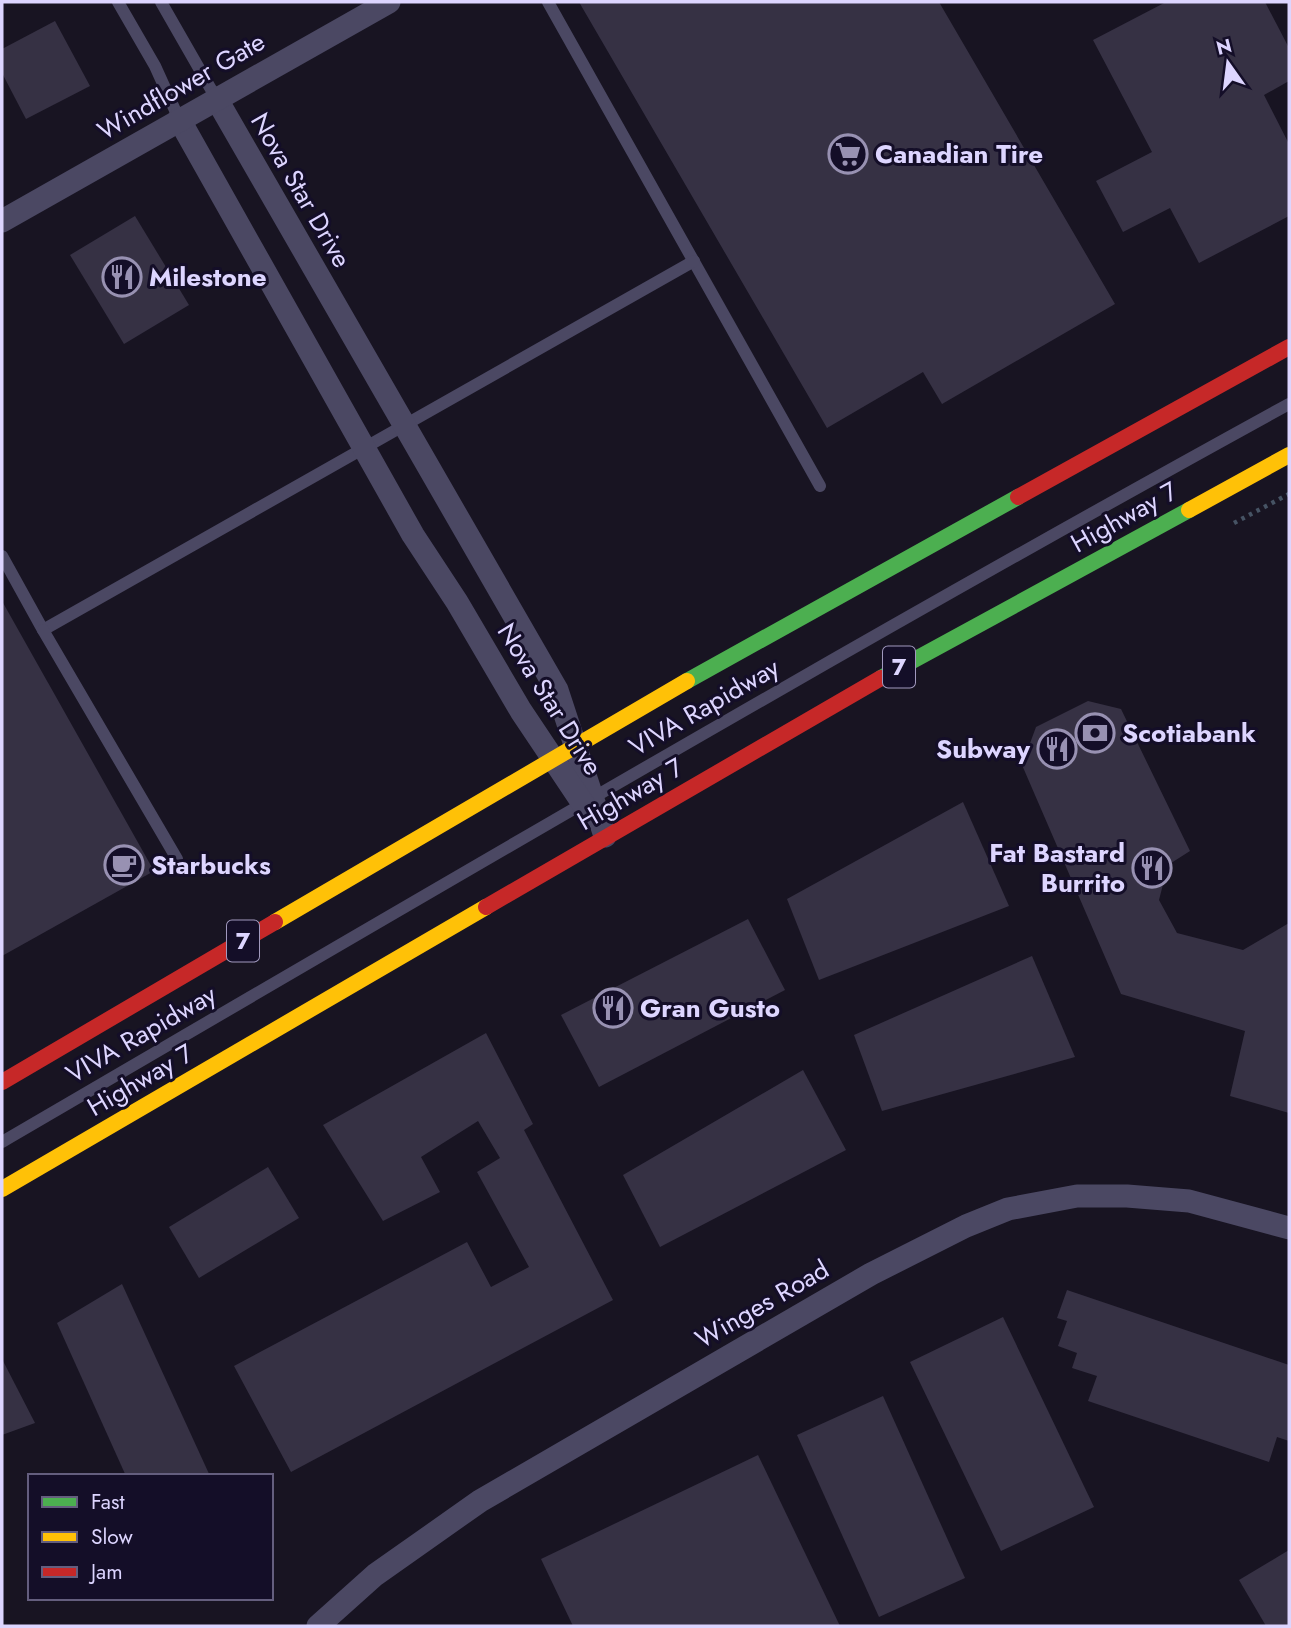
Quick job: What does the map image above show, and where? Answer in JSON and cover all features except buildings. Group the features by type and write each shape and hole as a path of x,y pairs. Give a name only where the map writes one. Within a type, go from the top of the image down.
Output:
{"main road":[{"name":"7","path":"2,1082 553,759 865,580 1289,347"},
{"name":"Highway 7","path":"2,1189 901,666 1289,455"}],"street":[{"name":"Windflower Gate","path":"2,221 389,2"},
{"name":"Nova Star Drive","path":"216,98 557,690 576,746 588,800"},
{"name":"Nova Star Drive","path":"179,119 413,535 553,759 588,800 606,836"},
{"name":"Winges Road","path":"318,1626 375,1575 480,1501 757,1338 872,1274 976,1222 1008,1209 1041,1201 1077,1196 1127,1196 1189,1201 1289,1228"}],"lane":[{"path":"118,2 155,66 179,119"},
{"path":"161,2 216,98"},
{"path":"548,2 820,486"},
{"path":"43,630 694,261"},
{"name":"VIVA Rapidway","path":"2,1142 588,800 1078,520 1289,404"},
{"path":"2,556 177,859"}],"traffic: fast":[{"path":"687,681 1018,497"},
{"path":"881,678 1189,510"}],"traffic: slow":[{"path":"1189,510 1289,455"},
{"path":"275,922 687,681"},
{"path":"2,1189 486,907"}],"traffic: jam":[{"path":"1018,497 1289,347"},
{"path":"486,907 881,678"},
{"path":"2,1082 275,922"}],"place":[{"name":"Canadian Tire","path":"848,154"},
{"name":"Milestone","path":"122,277"},
{"name":"Scotiabank","path":"1095,733"},
{"name":"Subway","path":"1057,749"},
{"name":"Starbucks","path":"124,865"},
{"name":"Fat Bastard Burrito","path":"1152,868"},
{"name":"Gran Gusto","path":"613,1008"}]}
